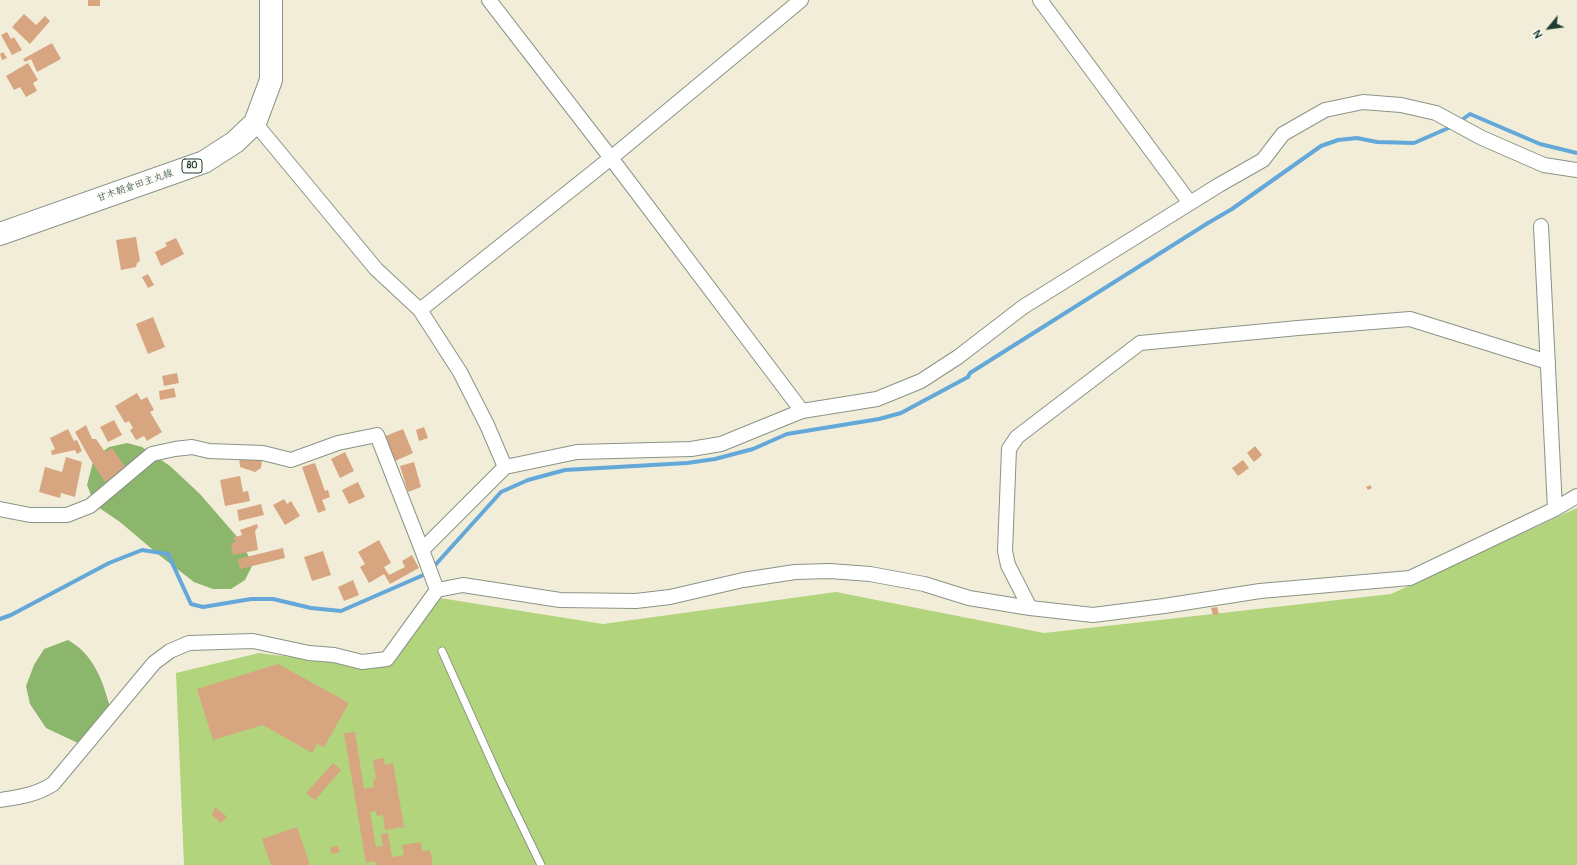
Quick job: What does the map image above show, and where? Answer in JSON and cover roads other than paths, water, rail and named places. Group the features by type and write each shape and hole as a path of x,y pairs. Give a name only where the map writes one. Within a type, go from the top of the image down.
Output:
{"main road":[{"name":"甘木朝倉田主丸線","path":"0,234 204,162 235,142 255,123 271,80 271,0"}],"street":[{"path":"489,0 611,158 802,411"},
{"path":"420,310 611,158 801,0"},
{"path":"1040,0 1190,203"},
{"path":"422,550 505,467 577,452 691,449 721,444 802,411 877,399 921,381 958,357 1024,307 1190,203 1263,160 1283,134 1325,110 1363,102 1401,105 1436,113 1482,138 1544,165 1577,170"},
{"path":"255,123 376,269 420,310 460,372 487,425 505,467"},
{"path":"1541,226 1555,509"},
{"path":"1030,608 1008,565 1004,551 1008,449 1017,437 1140,343 1410,319 1548,362"},
{"path":"0,509 30,515 67,515 90,506 152,454 175,449 192,447 209,451 263,453 291,460 338,443 378,435 436,590"},
{"path":"0,800 29,795 43,790 53,784 154,663 170,652 189,643 253,640 310,653 334,655 362,662 387,659 436,590 463,585 560,600 636,601 670,597 742,580 795,572 830,571 877,575 924,584 969,598 1030,608 1093,615 1164,606 1260,590 1410,578 1555,509 1577,496"}],"lane":[{"path":"442,651 500,780 541,865"}],"waterway":[{"path":"1459,122 1470,114 1540,144 1577,153"},
{"path":"0,619 11,615 109,563 142,550 168,554 191,604 203,607 251,599 273,599 311,608 341,611 428,573 501,492 528,480 565,470 687,463 715,459 753,449 787,434 879,419 901,413 968,377 970,373 1232,209 1321,146 1338,140 1357,138 1377,142 1414,143 1453,126"}]}
